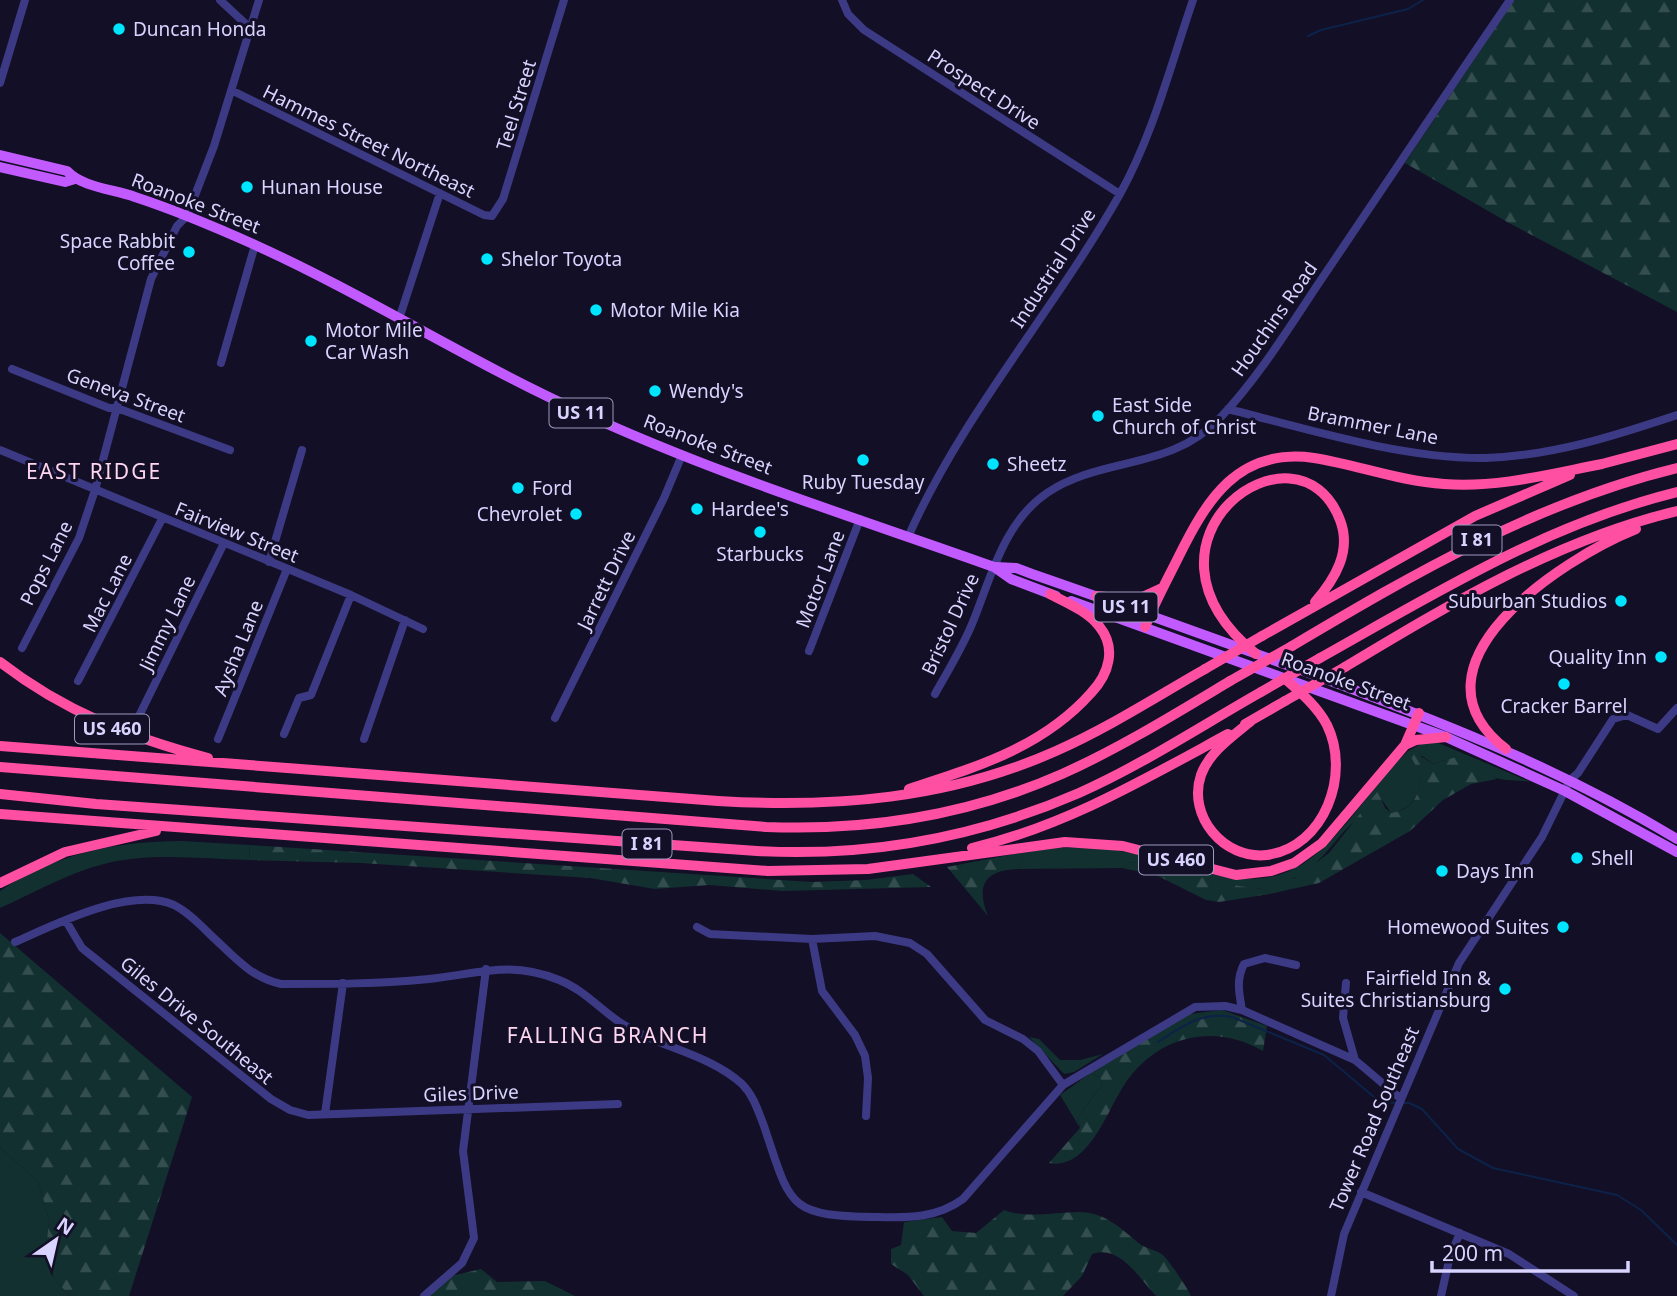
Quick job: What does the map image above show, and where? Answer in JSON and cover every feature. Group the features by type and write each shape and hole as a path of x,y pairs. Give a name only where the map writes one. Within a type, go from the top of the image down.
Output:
{"highway":[{"path":"1145,627 1200,515 1216,492 1241,472 1272,459 1312,458 1420,482 1470,485 1514,481 1602,464 1677,444"},
{"path":"1310,608 1475,516 1602,464"},
{"name":"I 81","path":"0,767 766,827 839,827 945,812 1026,788 1093,759 1499,530 1612,485 1677,468"},
{"name":"US 460","path":"1,663 47,696 93,720 137,738 234,765 765,804 877,800 959,784 1030,762 1104,727 1205,669 1262,636 1310,608 1339,568 1344,542 1341,522 1322,494 1303,482 1281,478 1254,484 1228,503 1218,515 1208,539 1204,571 1208,593 1220,618 1256,654"},
{"name":"I 81","path":"0,794 96,804 757,851 804,852 877,848 970,831 1054,803 1123,771 1522,547 1611,511 1677,492"},
{"path":"894,866 977,847 1058,821 1118,794 1516,569 1609,531 1674,511"},
{"path":"1506,749 1483,729 1470,702 1469,675 1479,652 1510,614 1556,573 1617,538 1674,511"},
{"path":"1096,596 1136,600 1152,595 1164,586"},
{"path":"877,800 977,767 1036,740 1068,717 1098,686 1109,659 1104,633 1087,614 1050,594"},
{"path":"1251,721 1225,743 1205,766 1198,790 1199,805 1209,829 1227,846 1247,854 1268,855 1288,848 1315,827 1329,803 1336,771 1336,753 1327,725 1311,702 1284,678"},
{"path":"1405,745 1419,713"},
{"path":"1405,745 1416,740 1446,737"},
{"name":"US 460","path":"0,814 171,829 768,871 840,871 894,866 1065,842 1123,846 1236,875 1271,872 1294,863 1322,843 1405,745"},
{"path":"0,746 234,765"},
{"path":"0,883 65,852 94,843 171,829"}],"main road":[{"name":"Roanoke Street","path":"0,158 67,171 75,179 187,216 255,245 540,394 682,455 994,567 1011,579 1050,594 1446,737 1564,791 1677,852"},
{"name":"Roanoke Street","path":"0,167 65,182 75,179"},
{"name":"Roanoke Street","path":"994,567 1016,568 1419,713 1506,749 1570,780 1627,809 1677,839"}],"street":[{"path":"0,83 26,0"},
{"path":"220,0 250,28"},
{"name":"Pops Lane","path":"22,648 79,538 95,490 151,279 172,236 187,216 233,91 259,0"},
{"name":"Teel Street","path":"492,216 503,199 564,0"},
{"name":"Prospect Drive","path":"842,0 848,13 864,30 1120,194"},
{"name":"Industrial Drive","path":"908,537 942,466 1120,194 1155,111 1193,0"},
{"name":"Houchins Road","path":"994,567 1017,523 1050,491 1077,477 1169,453 1196,439 1228,409 1279,341 1510,0"},
{"name":"Hammes Street Northeast","path":"233,91 484,215 492,216"},
{"path":"399,319 440,193"},
{"path":"221,363 255,245"},
{"name":"Geneva Street","path":"12,369 109,408 117,408 230,450"},
{"name":"Brammer Lane","path":"1228,409 1425,454 1484,458 1575,446 1677,415"},
{"name":"Fairview Street","path":"0,450 351,595 423,629"},
{"path":"269,562 302,450"},
{"name":"Jarrett Drive","path":"555,718 664,498 682,455"},
{"name":"Mac Lane","path":"78,681 162,519"},
{"name":"Motor Lane","path":"809,651 860,519"},
{"name":"Jimmy Lane","path":"139,716 224,543"},
{"name":"Bristol Drive","path":"935,694 962,645 994,567"},
{"name":"Aysha Lane","path":"218,739 287,569"},
{"path":"284,734 299,698 311,695 351,595"},
{"path":"364,739 405,620"},
{"name":"Tower Road Southeast","path":"1331,1296 1344,1234 1459,963 1537,844 1570,780 1578,773 1614,719 1627,715 1658,729 1677,708"},
{"path":"15,942 66,921 140,898 175,906 190,916 248,970 264,980 281,984 430,979 486,969 520,969 559,980 586,994 624,1025 734,1077 756,1105 790,1198 814,1214 831,1217 916,1217 951,1209 963,1199 1063,1085 1195,1007 1225,1006 1242,1010 1355,1060 1400,1098"},
{"name":"Giles Drive Southeast","path":"66,921 82,948 271,1099 301,1114 325,1114"},
{"path":"697,926 710,934 811,939 892,937 919,947 974,1010 985,1020 1023,1039 1038,1051 1063,1085"},
{"path":"811,939 822,990 855,1035 865,1056 868,1078 866,1116"},
{"path":"1242,1010 1238,987 1244,964 1265,958 1296,965"},
{"path":"424,1296 462,1263 474,1238 474,1221 464,1172 467,1110 486,969"},
{"path":"325,1114 343,983"},
{"path":"1346,983 1343,1018 1355,1060"},
{"name":"Giles Drive","path":"325,1114 618,1104"},
{"path":"1361,1192 1508,1254 1574,1296"},
{"path":"1441,1296 1450,1256 1460,1233"}],"green space":[{"path":"1514,0 1677,0 1677,312 1509,223 1405,163"},
{"path":"1436,742 1531,782 1496,778 1462,759 1446,759 1434,764 1422,756 1411,756 1420,782 1415,799 1409,805 1391,813 1382,800 1349,826 1308,870 1283,882 1292,889 1270,894 1262,889 1211,882 1129,862 1122,868 1019,869 1025,851 1097,848 1145,856 1218,876 1242,879 1265,878 1288,871 1311,858 1337,834 1408,751 1421,744"},
{"path":"1413,752 1434,764 1455,758 1466,759 1487,768 1489,774 1497,779 1471,784 1443,800 1410,831 1319,883 1292,889 1282,882 1286,878 1294,879 1329,853 1378,791 1385,808 1391,813 1409,805 1415,799 1419,783 1410,756"},
{"path":"182,841 250,845 249,860 176,857 122,860 77,873 0,908 0,891 21,878 64,859 110,847"},
{"path":"250,845 812,882 866,880 913,874 931,887 783,891 709,885 655,889 590,878 361,863 249,860"},
{"path":"1025,852 1019,869 998,872 986,881 983,895 988,916 947,867"},
{"path":"1129,862 1262,889 1270,894 1219,902 1206,900 1156,875 1122,868"},
{"path":"0,933 192,1097 129,1296 70,1296 56,1281 45,1256 49,1221 39,1183 0,1147"},
{"path":"1222,1010 1267,1026 1263,1051 1227,1038 1209,1036 1174,1043 1158,1051 1129,1078 1087,1146 1076,1157 1064,1163 1049,1163 1080,1128 1078,1117 1102,1085 1100,1077 1093,1075 1099,1067 1190,1014"},
{"path":"1029,1037 1039,1039 1060,1060 1080,1060 1103,1054 1074,1072 1064,1074"},
{"path":"1099,1067 1093,1075 1100,1077 1102,1085 1078,1117 1080,1128 1060,1095"},
{"path":"0,1147 39,1183 49,1221 45,1256 56,1281 70,1296 0,1296"},
{"path":"1004,1210 1032,1215 1089,1213 1105,1218 1140,1244 1164,1256 1191,1296 1156,1296 1128,1264 1102,1252 1092,1254 1082,1276 1063,1296 924,1296 908,1275 891,1264 891,1249 901,1245 904,1222 942,1217 952,1231 976,1233"},
{"path":"481,1269 497,1282 545,1281 575,1296 428,1296 451,1276"}],"waterway":[{"path":"1308,36 1321,30 1408,9 1423,0"},
{"path":"1158,1042 1184,1025 1202,1018 1232,1017 1324,1055 1380,1102 1397,1103"},
{"path":"1403,1103 1422,1109 1458,1149 1493,1168 1617,1195 1641,1210 1677,1245"}],"place":[{"name":"Duncan Honda","path":"119,29"},
{"name":"Hunan House","path":"247,187"},
{"name":"Space Rabbit Coffee","path":"189,252"},
{"name":"Shelor Toyota","path":"487,259"},
{"name":"Motor Mile Kia","path":"596,310"},
{"name":"Motor Mile Car Wash","path":"311,341"},
{"name":"Wendy's","path":"655,391"},
{"name":"East Side Church of Christ","path":"1098,416"},
{"name":"Ruby Tuesday","path":"863,460"},
{"name":"Sheetz","path":"993,464"},
{"name":"Ford","path":"518,488"},
{"name":"Hardee's","path":"697,509"},
{"name":"Chevrolet","path":"576,514"},
{"name":"Starbucks","path":"760,532"},
{"name":"Suburban Studios","path":"1621,601"},
{"name":"Quality Inn","path":"1661,657"},
{"name":"Cracker Barrel","path":"1564,684"},
{"name":"Shell","path":"1577,858"},
{"name":"Days Inn","path":"1442,871"},
{"name":"Homewood Suites","path":"1563,927"},
{"name":"Fairfield Inn & Suites Christiansburg","path":"1505,989"}],"district":[{"name":"EAST RIDGE","path":"94,472"},
{"name":"FALLING BRANCH","path":"608,1036"}]}
